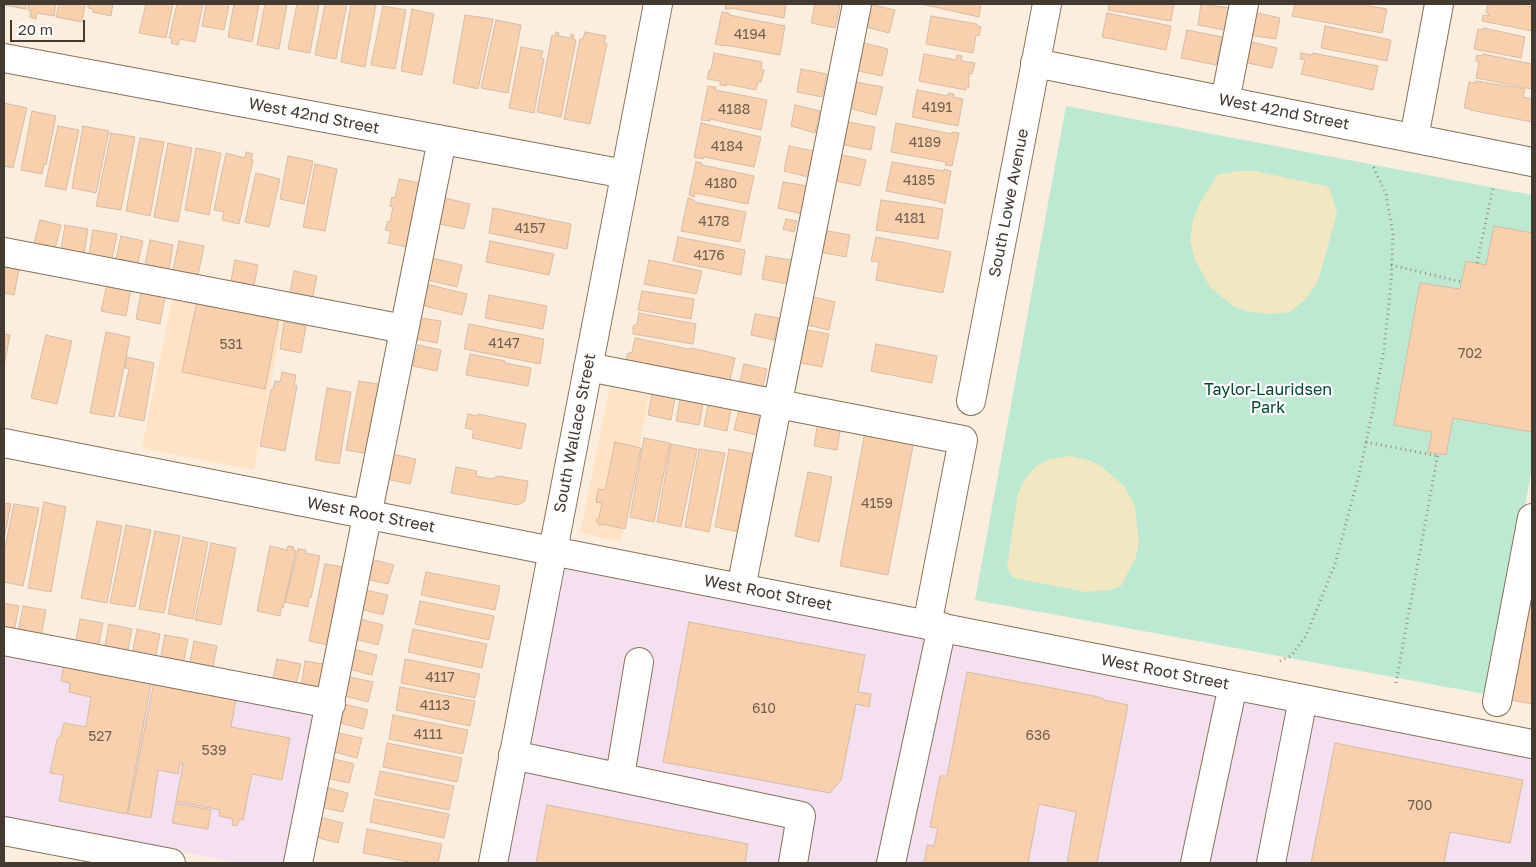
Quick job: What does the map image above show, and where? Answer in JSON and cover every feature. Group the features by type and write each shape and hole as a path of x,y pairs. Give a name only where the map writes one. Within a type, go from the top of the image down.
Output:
{"street":[{"name":"South Wallace Street","path":"493,863 658,4"},
{"path":"741,588 857,4"},
{"name":"South Lowe Avenue","path":"971,401 1047,4"},
{"path":"1226,101 1244,4"},
{"path":"1414,138 1439,4"},
{"name":"West 42nd Street","path":"4,58 625,174"},
{"name":"West 42nd Street","path":"1035,64 1532,162"},
{"path":"298,863 442,140"},
{"path":"4,252 404,329"},
{"path":"588,367 963,440 935,626 890,863"},
{"name":"West Root Street","path":"4,443 1532,744"},
{"path":"1497,702 1532,518"},
{"path":"4,641 331,704"},
{"path":"620,776 639,662"},
{"path":"1196,863 1233,685"},
{"path":"1271,863 1303,699"},
{"path":"513,755 620,776 801,816 793,863"},
{"path":"4,831 171,863"}],"path":[{"path":"1280,661 1291,656 1306,636 1335,564 1359,475 1384,349 1393,234 1386,194 1372,164"},
{"path":"1477,263 1493,188"},
{"path":"1392,265 1462,282"},
{"path":"1366,442 1438,455 1396,683"}],"shaded area":[{"path":"175,285 285,307 254,470 142,448"},
{"path":"613,371 652,379 621,542 580,533"},
{"path":"553,549 1532,740 1532,863 488,863"},
{"path":"4,641 331,704 298,863 238,863 4,816"}],"green space":[{"name":"Taylor-Lauridsen Park","path":"1066,106 1532,195 1532,468 1490,695 975,600"}],"sand":[{"path":"1237,171 1255,171 1329,187 1337,213 1318,281 1307,298 1290,312 1269,314 1250,312 1233,306 1210,287 1195,260 1190,240 1193,220 1200,203 1217,175"},
{"path":"1070,456 1100,465 1124,486 1135,506 1139,541 1136,557 1121,586 1109,590 1086,592 1014,578 1007,568 1018,493 1025,479 1036,466 1050,459"}],"building":[{"path":"26,4 26,9 4,5"},
{"path":"29,4 56,4 54,16 37,13 36,19 30,17"},
{"path":"59,4 85,4 82,22 56,17"},
{"path":"88,4 113,4 111,16 93,12 93,9 88,8"},
{"path":"146,4 173,4 166,38 139,33"},
{"path":"177,4 203,4 195,42 180,39 178,45 171,43 172,38 169,38"},
{"path":"206,4 229,4 224,30 202,26"},
{"path":"234,4 259,4 252,42 228,37"},
{"path":"265,4 287,4 279,49 257,45"},
{"path":"297,4 319,4 310,53 288,49"},
{"path":"325,4 347,4 336,59 315,55"},
{"path":"351,4 376,4 365,67 341,62"},
{"path":"726,4 786,4 784,18 731,8 725,9"},
{"path":"815,4 840,5 835,28 811,23"},
{"path":"869,4 895,10 889,33 863,26"},
{"path":"921,4 981,4 979,17"},
{"path":"1109,4 1174,4 1171,21 1108,10"},
{"path":"1201,4 1229,8 1225,30 1198,25"},
{"path":"1295,4 1368,4 1387,9 1382,33 1292,16"},
{"path":"1488,4 1524,4 1532,7 1532,31 1482,21 1483,15 1490,16 1486,12"},
{"path":"383,6 406,10 395,69 371,65"},
{"path":"412,9 434,14 422,75 401,71"},
{"path":"722,12 785,26 780,55 715,44"},
{"path":"1253,12 1280,18 1276,39 1249,35"},
{"path":"1107,13 1171,26 1166,50 1102,37"},
{"path":"465,15 493,19 478,89 453,83"},
{"path":"931,16 977,24 977,26 981,27 979,36 976,35 973,53 926,44"},
{"path":"496,20 521,25 508,93 481,88"},
{"path":"1325,26 1391,40 1387,61 1321,48"},
{"path":"1484,28 1525,37 1521,58 1474,49 1478,29 1483,30"},
{"path":"1187,30 1222,37 1216,65 1181,58"},
{"path":"556,32 559,33 558,36 571,38 571,34 574,35 573,39 576,40 561,117 537,112 552,35 555,36"},
{"path":"585,32 606,36 604,43 607,44 590,124 564,119 580,39 583,39"},
{"path":"1248,41 1277,48 1272,68 1243,62"},
{"path":"860,42 888,49 882,76 854,70"},
{"path":"521,47 543,51 541,58 544,59 534,113 509,108"},
{"path":"714,53 762,62 761,69 764,70 761,82 758,82 756,90 726,84 726,86 720,85 720,81 707,79 709,70 711,70"},
{"path":"1301,53 1313,55 1313,53 1378,66 1373,90 1301,74 1305,60 1300,59"},
{"path":"924,54 956,60 957,55 962,56 961,61 975,63 972,74 969,73 969,87 966,87 966,90 919,81"},
{"path":"1483,54 1532,64 1532,89 1476,78 1479,62 1476,61 1477,55 1482,56"},
{"path":"801,69 827,74 822,97 797,92"},
{"path":"1476,81 1525,89 1523,97 1532,99 1532,122 1464,108 1469,82 1476,83"},
{"path":"855,82 883,87 876,115 852,109"},
{"path":"708,86 716,87 715,90 767,100 761,130 710,119 710,121 701,120"},
{"path":"917,90 948,96 948,93 954,94 953,97 963,99 958,126 912,117"},
{"path":"4,103 27,108 13,168 4,166"},
{"path":"795,105 820,111 815,133 791,126"},
{"path":"32,111 56,116 46,165 44,164 42,174 21,170"},
{"path":"843,121 875,127 871,150 839,144"},
{"path":"701,123 761,137 754,167 704,157 703,159 694,157"},
{"path":"896,123 952,134 952,132 959,133 952,166 945,165 946,162 891,152"},
{"path":"58,126 79,130 66,190 45,186"},
{"path":"83,126 109,131 96,193 72,188"},
{"path":"111,133 135,137 121,210 96,206"},
{"path":"140,138 164,142 150,216 126,211"},
{"path":"168,143 192,148 178,222 154,217"},
{"path":"789,146 813,151 808,177 784,171"},
{"path":"196,148 221,153 209,215 185,210"},
{"path":"246,152 253,154 251,159 253,160 239,224 222,220 224,212 214,210 226,153 245,158"},
{"path":"838,154 866,160 860,186 832,180"},
{"path":"288,156 313,161 304,204 280,199"},
{"path":"696,162 702,163 702,165 754,176 748,204 695,193 694,197 689,195"},
{"path":"892,162 951,171 945,204 886,191"},
{"path":"315,164 337,169 325,231 303,227"},
{"path":"256,173 280,179 269,227 245,222"},
{"path":"399,179 424,184 411,251 406,250 407,247 388,243 391,231 385,230 388,221 390,222 393,207 390,206 392,197 395,198"},
{"path":"783,182 808,186 802,214 778,208"},
{"path":"441,197 470,204 464,229 435,223"},
{"path":"688,198 694,200 694,202 746,212 740,242 681,231"},
{"path":"881,200 943,209 938,239 876,230"},
{"path":"493,208 571,224 567,249 489,233"},
{"path":"786,219 797,221 794,232 783,229"},
{"path":"40,220 61,225 55,249 34,244"},
{"path":"65,225 88,229 84,254 61,250"},
{"path":"1494,226 1532,233 1532,432 1453,418 1446,455 1428,452 1432,432 1394,425 1420,283 1460,289 1466,261 1486,265"},
{"path":"93,230 117,234 112,259 89,255"},
{"path":"823,230 850,235 846,257 819,252"},
{"path":"121,236 143,241 138,263 116,259"},
{"path":"678,237 745,250 741,275 673,261"},
{"path":"876,237 951,252 943,293 876,280 879,262 871,261"},
{"path":"150,240 173,245 169,269 145,265"},
{"path":"179,241 204,246 198,275 173,270"},
{"path":"490,241 554,254 549,275 486,262"},
{"path":"766,256 791,260 787,284 762,279"},
{"path":"432,258 462,265 457,287 427,280"},
{"path":"235,260 258,265 253,290 230,286"},
{"path":"649,260 702,271 696,294 644,284"},
{"path":"4,267 19,270 14,295 4,293"},
{"path":"294,271 317,276 312,301 289,297"},
{"path":"107,284 131,288 126,316 101,311"},
{"path":"426,284 467,294 462,315 421,305"},
{"path":"642,291 694,299 691,319 638,310"},
{"path":"141,293 165,297 160,324 136,319"},
{"path":"489,295 547,306 543,329 485,318"},
{"path":"809,296 835,302 829,330 803,324"},
{"path":"197,301 279,317 265,389 182,372"},
{"path":"639,313 696,324 693,344 633,334 633,326 637,324"},
{"path":"755,314 779,318 774,340 751,335"},
{"path":"415,317 441,321 437,343 410,338"},
{"path":"284,322 306,326 301,353 280,349"},
{"path":"469,324 544,339 540,364 464,349"},
{"path":"803,329 829,334 822,367 796,362"},
{"path":"106,332 130,337 114,417 90,413"},
{"path":"4,334 10,335 4,366"},
{"path":"46,335 72,341 57,404 31,398"},
{"path":"635,338 735,358 730,380 627,360 627,354 632,352"},
{"path":"876,344 937,356 932,383 871,371"},
{"path":"418,345 441,350 437,371 413,366"},
{"path":"470,354 531,368 528,386 466,375"},
{"path":"127,357 154,363 144,421 119,416 129,369 125,368"},
{"path":"744,364 767,369 762,390 739,385"},
{"path":"282,372 296,375 294,386 297,386 285,451 260,446 271,389 273,389 275,381 280,382"},
{"path":"359,381 383,385 369,454 346,450"},
{"path":"327,388 351,392 339,464 315,460"},
{"path":"652,393 675,398 671,420 648,415"},
{"path":"680,399 703,404 699,425 676,421"},
{"path":"708,404 731,409 727,431 704,426"},
{"path":"739,409 762,414 758,435 734,430"},
{"path":"468,414 477,416 478,414 526,424 521,449 472,438 474,430 465,428"},
{"path":"818,421 841,425 837,450 814,446"},
{"path":"865,432 914,441 888,575 840,566"},
{"path":"644,438 670,443 654,522 630,517"},
{"path":"615,442 641,448 625,529 603,524 599,525 596,520 599,518 602,503 596,502 598,489 605,490"},
{"path":"671,444 697,449 681,527 657,522"},
{"path":"699,449 725,453 709,532 685,527"},
{"path":"729,449 755,454 739,532 715,527"},
{"path":"392,454 416,459 410,484 386,479"},
{"path":"456,467 477,471 476,476 491,479 498,476 528,481 525,501 518,505 451,493"},
{"path":"808,472 832,477 819,542 795,536"},
{"path":"44,502 66,507 51,592 28,588"},
{"path":"4,503 11,504 4,539"},
{"path":"14,504 39,508 23,586 4,582 4,552"},
{"path":"97,521 122,526 107,603 81,598"},
{"path":"126,525 151,530 135,607 110,603"},
{"path":"155,531 180,536 164,613 139,609"},
{"path":"183,537 208,542 193,619 168,614"},
{"path":"211,543 236,548 221,625 195,620"},
{"path":"270,546 287,550 288,546 294,547 293,550 296,551 280,616 257,611"},
{"path":"298,549 306,550 305,553 320,556 308,607 285,602"},
{"path":"370,559 394,565 388,584 366,579"},
{"path":"1532,563 1532,704 1506,699"},
{"path":"325,564 350,568 334,646 309,641"},
{"path":"426,572 500,586 495,610 421,595"},
{"path":"365,590 388,595 383,615 361,609"},
{"path":"420,601 494,616 489,640 415,624"},
{"path":"4,603 19,606 14,632 4,630"},
{"path":"23,606 46,610 41,636 18,632"},
{"path":"80,619 103,623 98,649 75,645"},
{"path":"360,619 383,625 378,645 355,639"},
{"path":"689,622 865,655 858,692 871,694 869,707 856,704 841,780 830,793 663,762"},
{"path":"109,624 132,629 127,654 104,650"},
{"path":"137,629 160,634 155,660 132,655"},
{"path":"413,629 487,644 482,668 408,652"},
{"path":"165,635 188,639 183,665 160,661"},
{"path":"194,641 217,646 212,672 189,667"},
{"path":"353,649 377,655 372,675 349,669"},
{"path":"65,657 153,673 127,814 59,801 64,775 50,773 57,740 61,735 64,723 86,727 91,697 69,692 70,683 61,681"},
{"path":"277,659 301,664 296,684 273,678"},
{"path":"405,659 480,674 475,698 401,683"},
{"path":"305,661 329,665 324,691 301,686"},
{"path":"967,672 1094,696 1128,705 1097,863 1067,863 1076,812 1039,804 1028,863 924,863 927,845 934,846 938,828 930,827 940,776 947,776"},
{"path":"155,677 237,693 231,727 290,738 282,780 252,774 243,820 239,819 237,826 232,825 233,819 219,816 220,810 176,801 183,764 180,763 178,774 158,770 151,818 128,814"},
{"path":"350,677 373,682 368,702 345,696"},
{"path":"400,687 475,701 470,726 396,710"},
{"path":"344,704 368,710 363,729 340,723"},
{"path":"393,715 468,730 463,754 389,739"},
{"path":"338,733 362,738 357,758 334,752"},
{"path":"387,743 462,758 457,782 383,767"},
{"path":"1335,743 1523,780 1510,843 1450,832 1444,863 1311,863"},
{"path":"330,758 354,764 349,783 326,778"},
{"path":"380,771 454,786 449,810 375,795"},
{"path":"324,787 348,793 343,812 320,807"},
{"path":"374,799 449,814 444,838 370,822"},
{"path":"176,803 211,810 208,829 172,823"},
{"path":"547,805 748,844 745,863 536,863"},
{"path":"319,817 343,823 338,843 315,837"},
{"path":"367,829 442,844 438,863 414,863 363,853"}]}
